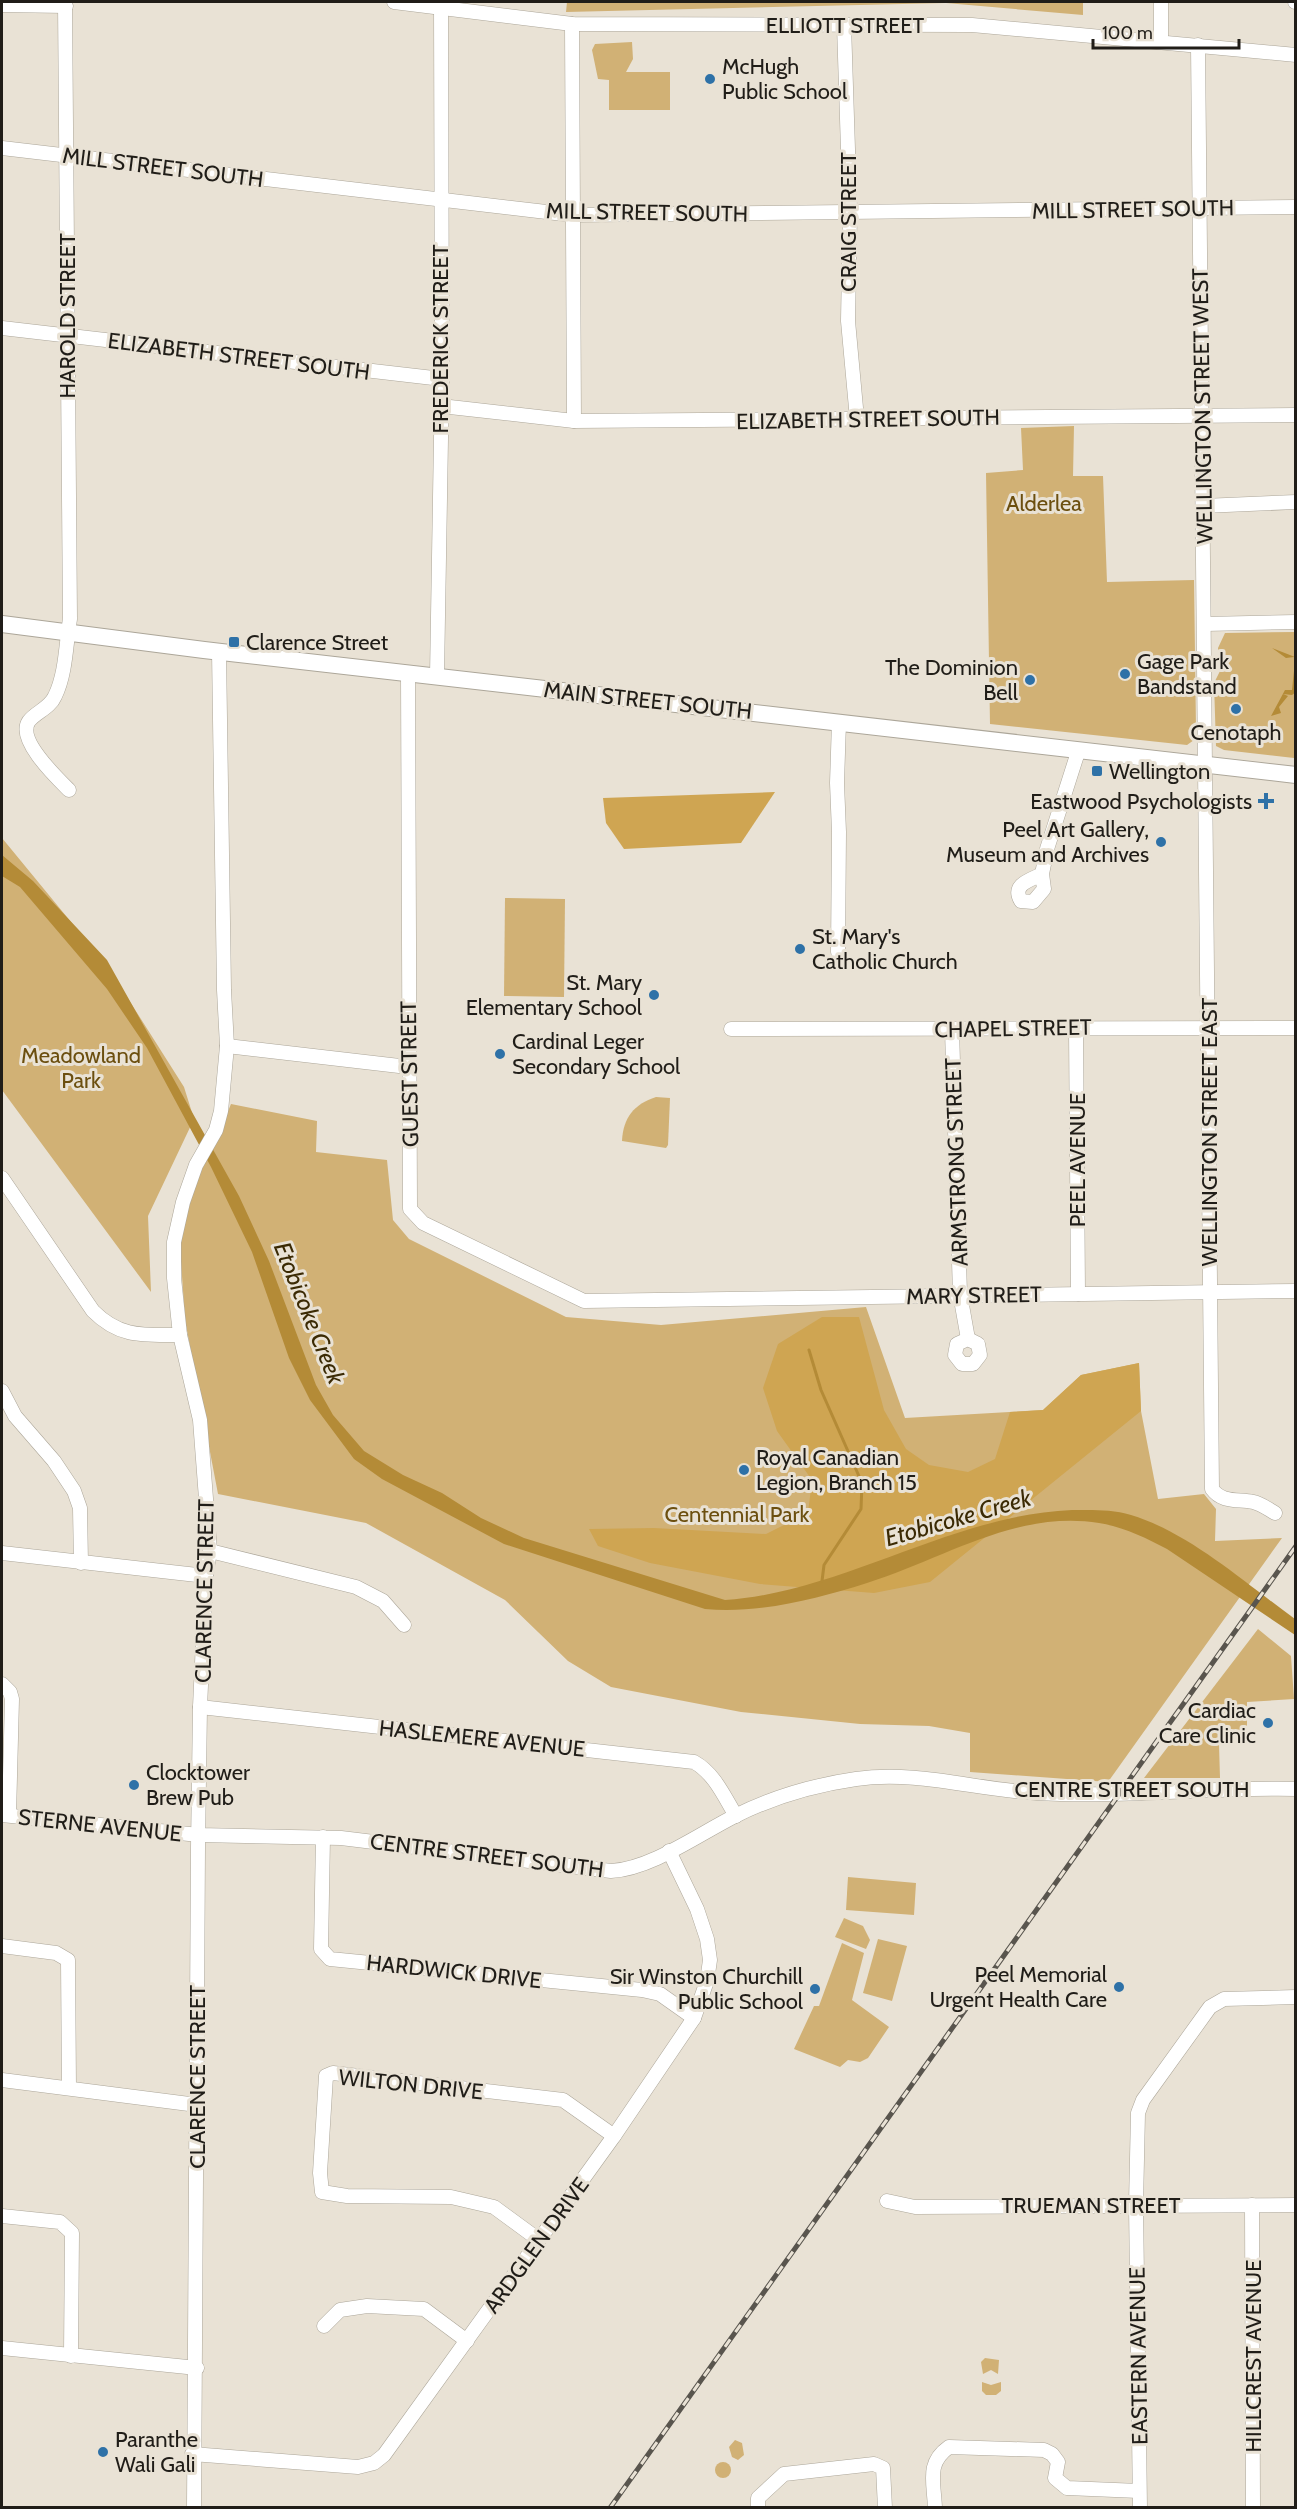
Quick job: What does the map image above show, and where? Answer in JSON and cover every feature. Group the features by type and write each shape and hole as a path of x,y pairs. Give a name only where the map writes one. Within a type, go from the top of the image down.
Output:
{"main road":[{"name":"MAIN STREET SOUTH","path":"2,624 1078,752 1296,775"}],"street":[{"name":"ELLIOTT STREET","path":"394,2 441,5 572,24 972,25 1296,55"},
{"path":"1161,2 1161,41"},
{"path":"2,5 65,4"},
{"name":"HAROLD STREET","path":"65,4 70,615 55,697 28,722 26,731 30,743 43,762 69,790"},
{"name":"FREDERICK STREET","path":"436,676 441,406 441,5"},
{"path":"572,24 574,422"},
{"name":"CRAIG STREET","path":"844,25 850,212 848,321 857,419"},
{"name":"WELLINGTON STREET WEST","path":"1198,45 1205,766"},
{"name":"MILL STREET SOUTH","path":"2,148 572,215 1296,207"},
{"name":"ELIZABETH STREET SOUTH","path":"2,328 441,379"},
{"name":"ELIZABETH STREET SOUTH","path":"441,406 574,422 1296,416"},
{"path":"1203,506 1296,502"},
{"path":"1205,624 1296,622"},
{"name":"CLARENCE STREET","path":"194,2508 192,2454 196,2368 200,1707 206,1576 210,1551 200,1420 180,1335 174,1242 183,1202 196,1165 216,1130 225,1090 227,1046 224,990 219,651"},
{"name":"GUEST STREET","path":"408,673 410,1209 418,1219 584,1301 653,1300"},
{"path":"838,951 839,722"},
{"path":"1042,873 1047,849 1078,752"},
{"name":"WELLINGTON STREET EAST","path":"1205,766 1212,1489 1217,1495 1228,1500 1256,1502 1275,1513"},
{"name":"PEEL AVENUE","path":"1076,1027 1078,1294"},
{"name":"CHAPEL STREET","path":"731,1029 1296,1028"},
{"name":"ARMSTRONG STREET","path":"952,1029 960,1294 968,1340"},
{"path":"227,1046 408,1067"},
{"path":"2,1178 93,1311 107,1325 137,1335 180,1335"},
{"name":"MARY STREET","path":"653,1300 1296,1291"},
{"path":"2,1394 15,1416 54,1461 74,1491 80,1509 83,1547 81,1563"},
{"path":"210,1551 356,1587 383,1601 404,1625"},
{"path":"2,1553 206,1576"},
{"path":"2,1684 10,1692 12,1698 5,1815"},
{"name":"HASLEMERE AVENUE","path":"200,1707 694,1762 703,1767 713,1779 736,1816"},
{"name":"CENTRE STREET SOUTH","path":"199,1835 323,1837 557,1862 611,1871 624,1870 669,1851 736,1816 808,1788 881,1777 922,1778 1037,1793 1296,1789"},
{"name":"STERNE AVENUE","path":"5,1815 199,1835"},
{"name":"HARDWICK DRIVE","path":"323,1837 321,1949 330,1959 642,1990 660,1994 694,2018"},
{"name":"ARDGLEN DRIVE","path":"192,2454 358,2467 374,2463 384,2456 614,2136 694,2018 707,1981 710,1960 707,1939 697,1909 669,1851"},
{"path":"2,1946 56,1953 68,1960 69,2088"},
{"name":"EASTERN AVENUE","path":"1140,2508 1136,2204 1138,2113 1143,2100 1210,2007 1224,1999 1296,1997"},
{"name":"WILTON DRIVE","path":"539,2240 494,2206 451,2197 347,2196 322,2192 320,2173 327,2076 333,2073 563,2100 614,2136"},
{"path":"2,2080 197,2105"},
{"name":"TRUEMAN STREET","path":"887,2202 915,2207 1136,2204 1296,2205"},
{"name":"HILLCREST AVENUE","path":"1252,2205 1253,2508"},
{"path":"2,2216 60,2222 72,2233 71,2356"},
{"path":"324,2326 340,2310 367,2306 424,2308 467,2341"},
{"path":"2,2348 196,2368"},
{"path":"935,2508 933,2465 939,2454 949,2447 1044,2450 1052,2454 1058,2462 1055,2478 1067,2488 1140,2491"},
{"path":"758,2503 784,2474 874,2464 883,2468 885,2474 885,2508"}],"green space":[{"path":"567,2 1083,2 1083,15 946,3 566,12"},
{"path":"632,42 633,59 626,72 670,72 670,110 609,110 609,80 598,79 592,50 595,44"},
{"name":"Alderlea","path":"1074,426 1073,476 1103,476 1107,582 1194,580 1196,729 1194,740 1187,745 990,724 986,473 1023,470 1021,428"},
{"path":"1295,632 1294,758 1224,750 1216,746 1214,683 1220,671 1218,648 1225,633"},
{"name":"Meadowland Park","path":"2,838 108,967 184,1087 194,1119 148,1216 151,1292 2,1090"},
{"path":"505,898 565,899 564,997 504,996"},
{"path":"656,1097 670,1098 666,1148 622,1141 625,1125 631,1113"},
{"name":"Centennial Park","path":"231,1104 317,1121 316,1152 387,1160 393,1220 409,1239 566,1317 661,1325 866,1307 905,1418 1043,1410 1081,1375 1139,1363 1141,1411 1158,1499 1204,1494 1216,1509 1215,1541 1282,1538 1108,1782 970,1772 970,1733 929,1726 860,1724 741,1712 611,1687 568,1661 505,1600 366,1523 218,1494 185,1320 179,1232 192,1185 217,1138"},
{"path":"1258,1629 1291,1656 1294,1699 1247,1702 1247,1743 1219,1744 1220,1778 1144,1778"},
{"path":"848,1877 916,1883 914,1915 846,1910"},
{"path":"844,1918 863,1926 870,1940 866,1949 835,1937"},
{"path":"878,1939 907,1946 892,2001 863,1993"},
{"path":"842,1943 864,1953 852,2000 889,2027 868,2058 860,2062 848,2060 840,2067 794,2049 814,2006 819,2006"},
{"path":"985,2358 999,2360 998,2374 991,2370 983,2374 981,2362"},
{"path":"982,2382 991,2385 1001,2382 1001,2391 996,2395 986,2395 982,2391"},
{"path":"735,2440 742,2443 744,2455 738,2460 732,2457 729,2447"},
{"path":"720,2462 726,2462 731,2470 729,2476 720,2478 715,2473 715,2467"}],"shaded area":[{"path":"1272,648 1295,657 1296,692 1292,695 1283,694 1288,696 1279,707 1281,713 1271,716 1285,690 1292,690 1295,661 1294,657 1286,658"},
{"path":"775,792 741,843 624,849 606,823 603,798"},
{"path":"2,855 33,881 107,960 239,1196 269,1261 316,1385 333,1415 364,1451 403,1475 442,1493 481,1518 524,1538 725,1600 769,1594 812,1583 983,1525 1027,1515 1072,1510 1116,1512 1153,1523 1196,1546 1295,1619 1295,1635 1167,1549 1126,1530 1099,1523 1068,1521 1009,1530 980,1539 896,1573 808,1600 746,1609 705,1609 504,1544 382,1479 354,1459 310,1400 289,1358 252,1252 211,1167 147,1048 107,989 20,887 2,876"},
{"path":"822,1317 859,1317 884,1410 906,1449 929,1465 968,1472 995,1459 1010,1412 1043,1410 1081,1375 1139,1363 1141,1411 930,1582 874,1593 760,1584 650,1563 598,1546 589,1529 654,1528 766,1534 808,1513 812,1480 777,1431 763,1388 778,1344"}],"waterway":[{"name":"Etobicoke Creek","path":"809,1350 821,1390 862,1483 861,1509 824,1565 822,1581"}],"railway":[{"path":"610,2508 1296,1546"}],"place":[{"name":"McHugh Public School","path":"710,79"},
{"name":"Clarence Street","path":"234,642"},
{"name":"Gage Park Bandstand","path":"1125,674"},
{"name":"The Dominion Bell","path":"1030,680"},
{"name":"Cenotaph","path":"1236,709"},
{"name":"Wellington","path":"1097,771"},
{"name":"Eastwood Psychologists","path":"1266,801"},
{"name":"Peel Art Gallery, Museum and Archives","path":"1161,842"},
{"name":"St. Mary's Catholic Church","path":"800,949"},
{"name":"St. Mary Elementary School","path":"654,995"},
{"name":"Cardinal Leger Secondary School","path":"500,1054"},
{"name":"Royal Canadian Legion, Branch 15","path":"744,1470"},
{"name":"Cardiac Care Clinic","path":"1268,1723"},
{"name":"Clocktower Brew Pub","path":"134,1785"},
{"name":"Peel Memorial Urgent Health Care","path":"1119,1987"},
{"name":"Sir Winston Churchill Public School","path":"815,1989"},
{"name":"Paranthe Wali Gali","path":"103,2452"}]}
